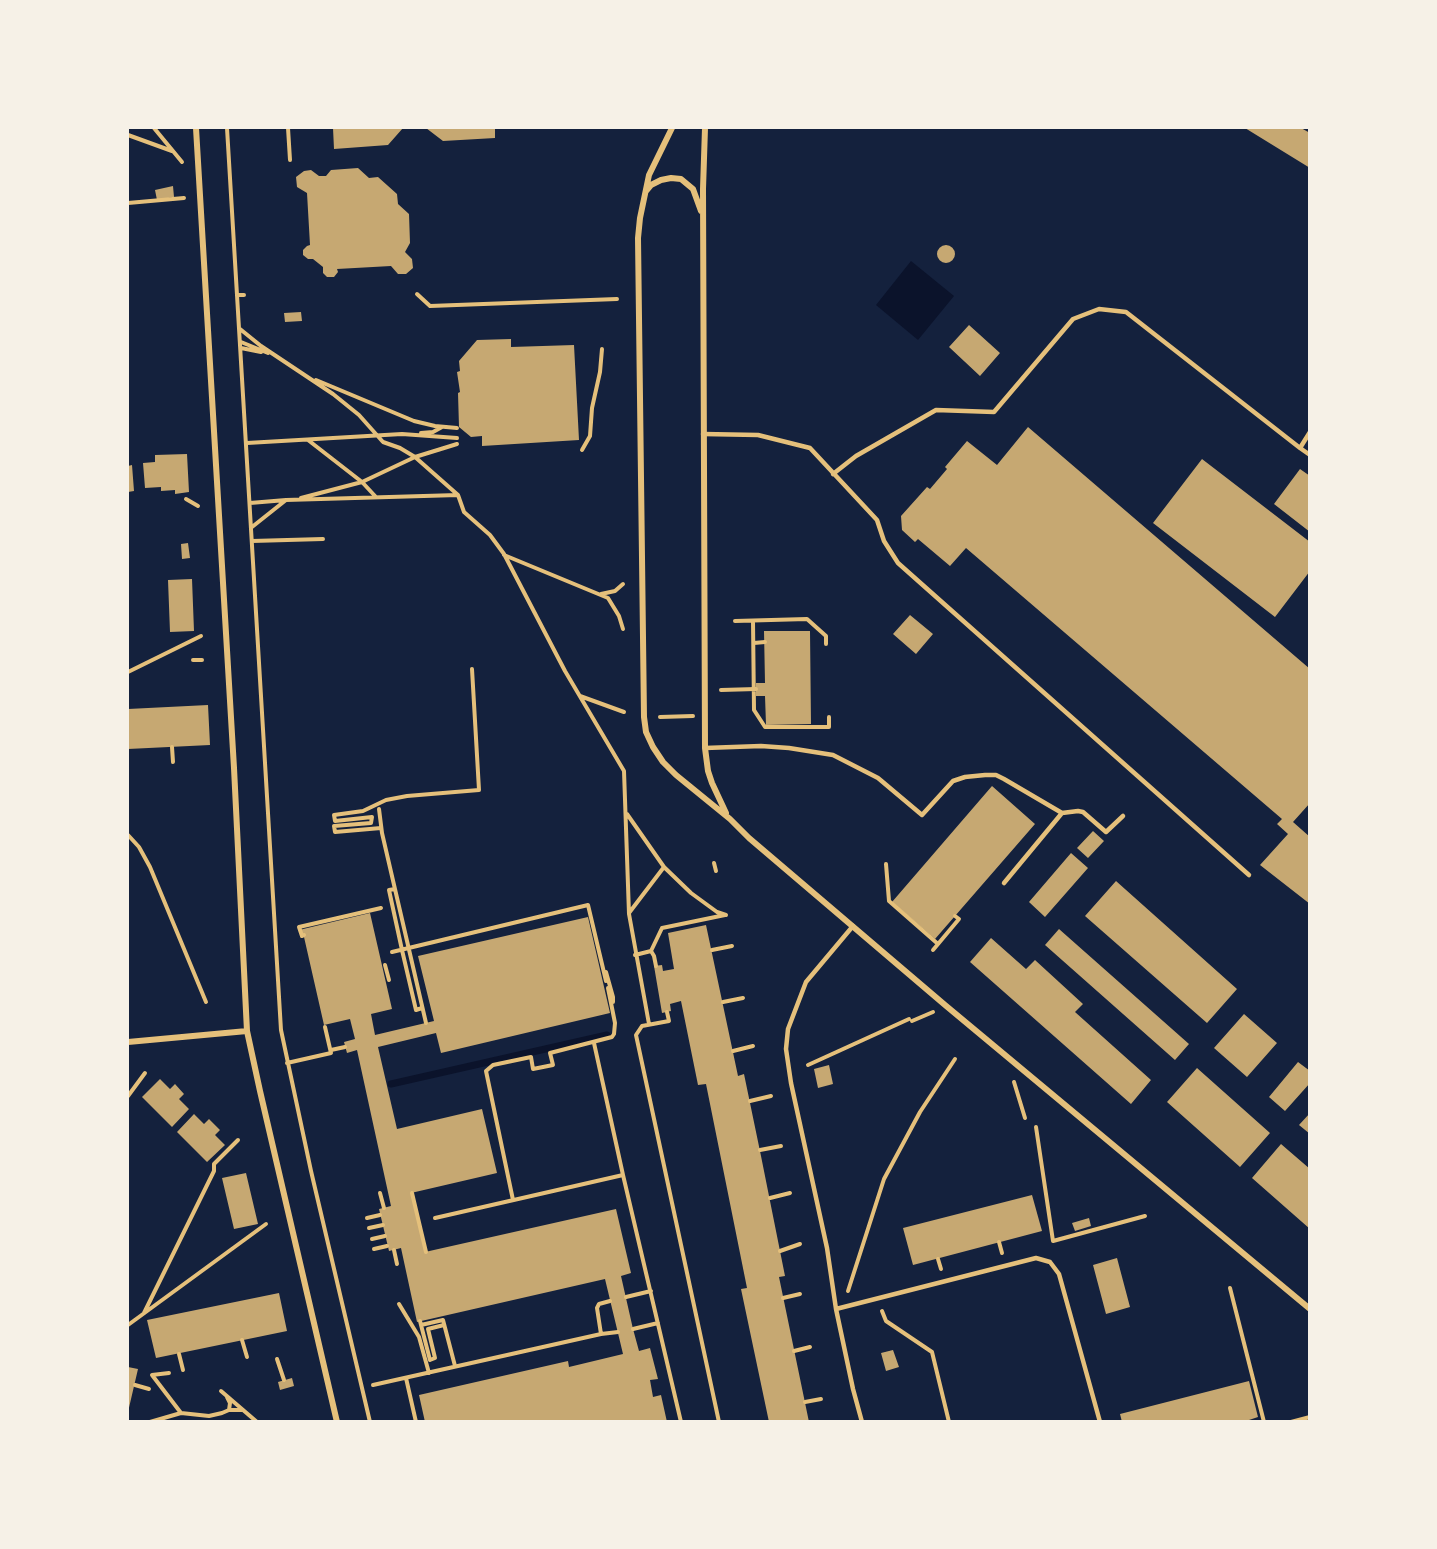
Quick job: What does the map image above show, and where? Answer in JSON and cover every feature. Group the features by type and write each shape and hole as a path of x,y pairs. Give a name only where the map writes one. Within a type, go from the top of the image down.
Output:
{"street":[{"path":"196,128 234,768 247,1031 336,1422"},
{"path":"672,128 649,175 639,218 646,732 663,762 749,837 945,1005 1310,1309"},
{"path":"705,128 703,434 705,748 708,771 716,796 730,819"},
{"path":"643,198 646,190 656,182 671,178 686,181 697,195 704,226"},
{"path":"128,1042 247,1031"}],"lane":[{"path":"833,474 856,456 936,410 994,412 1073,319 1099,309 1126,312 1310,454"},
{"path":"1300,448 1310,432"},
{"path":"703,434 758,435 810,448 877,520 884,541 898,563 1249,875"},
{"path":"705,748 761,746 833,755 879,778 922,815 953,781 964,777 985,775 996,775 1062,813"},
{"path":"1004,884 1062,813 1083,812 1106,832 1123,816"},
{"path":"853,926 806,982 788,1029 786,1049 791,1083 827,1248 836,1309 862,1422"},
{"path":"836,1309 1036,1258 1050,1262 1059,1274 1100,1422"}],"path":[{"path":"154,128 182,162"},
{"path":"227,128 281,1030 370,1422"},
{"path":"288,128 290,160"},
{"path":"128,135 172,151"},
{"path":"128,203 183,198"},
{"path":"238,295 244,294"},
{"path":"417,294 430,306 617,299"},
{"path":"240,330 359,415 383,442 400,447 415,457 458,495 464,512 490,535 504,555 528,604 624,771 629,914 649,1024"},
{"path":"241,342 282,360"},
{"path":"241,348 270,354"},
{"path":"582,450 590,436 592,408 600,372 602,349"},
{"path":"309,378 414,422 457,428"},
{"path":"247,443 433,432 444,426"},
{"path":"402,434 457,438"},
{"path":"307,439 362,482 376,497"},
{"path":"295,500 362,482 415,457 457,444"},
{"path":"250,503 458,495"},
{"path":"186,499 198,506"},
{"path":"252,528 286,500"},
{"path":"252,541 323,539"},
{"path":"504,555 608,598 623,629"},
{"path":"600,594 615,591 623,584"},
{"path":"735,621 807,619 826,636 826,644"},
{"path":"753,621 754,710 765,727 829,727 829,717"},
{"path":"128,672 201,636"},
{"path":"754,643 765,642"},
{"path":"193,660 202,660"},
{"path":"381,828 335,832 334,826 371,823 372,817 335,820 334,814 363,811 386,800 407,796 479,790 472,669"},
{"path":"721,690 755,689"},
{"path":"580,696 624,712"},
{"path":"660,717 696,716"},
{"path":"172,747 173,762"},
{"path":"379,809 381,828 426,1023"},
{"path":"625,812 664,867 691,893 717,912 726,915 662,928 651,951"},
{"path":"128,835 139,847 150,867 206,1002"},
{"path":"714,863 716,871"},
{"path":"886,864 890,901 938,944"},
{"path":"629,914 664,867"},
{"path":"396,889 389,890 402,950 416,1010 422,1008"},
{"path":"392,952 588,905 606,981"},
{"path":"302,933 299,927 381,908"},
{"path":"933,950 959,920 955,916"},
{"path":"712,950 732,945"},
{"path":"635,955 651,951"},
{"path":"651,951 656,966"},
{"path":"385,964 389,980"},
{"path":"603,966 609,978 613,997 612,1006"},
{"path":"513,1200 486,1071 493,1065 531,1057 533,1069 553,1065 550,1053 608,1039 614,1034 608,988"},
{"path":"723,1002 743,998"},
{"path":"808,1065 910,1020 936,1011"},
{"path":"668,1012 669,1021 642,1026 636,1035 719,1422"},
{"path":"325,1027 331,1050"},
{"path":"594,1042 681,1422"},
{"path":"733,1051 753,1046"},
{"path":"287,1064 331,1053 331,1050 345,1047"},
{"path":"848,1291 884,1179 920,1112 955,1059"},
{"path":"128,1096 145,1073"},
{"path":"1012,1075 1025,1118"},
{"path":"750,1101 771,1096"},
{"path":"1036,1127 1053,1241 1145,1216"},
{"path":"144,1313 214,1171 214,1164 238,1140"},
{"path":"760,1150 781,1146"},
{"path":"435,1218 623,1174"},
{"path":"380,1193 384,1208"},
{"path":"412,1193 426,1252"},
{"path":"770,1198 790,1193"},
{"path":"367,1218 380,1215"},
{"path":"128,1325 266,1224"},
{"path":"369,1228 383,1225"},
{"path":"372,1239 385,1236"},
{"path":"999,1242 1002,1255"},
{"path":"780,1251 800,1244"},
{"path":"374,1249 387,1246"},
{"path":"394,1250 398,1264"},
{"path":"938,1258 941,1271"},
{"path":"1230,1288 1264,1422"},
{"path":"626,1297 651,1292"},
{"path":"783,1298 800,1294"},
{"path":"876,1299 886,1321 932,1352 949,1422"},
{"path":"601,1334 597,1308 600,1304 610,1301"},
{"path":"399,1304 419,1337 429,1373"},
{"path":"444,1325 428,1329 435,1359 430,1360 420,1323 443,1320 455,1366"},
{"path":"633,1329 658,1323"},
{"path":"373,1385 618,1332"},
{"path":"242,1340 247,1357"},
{"path":"794,1351 810,1347"},
{"path":"179,1354 183,1371"},
{"path":"277,1359 284,1380"},
{"path":"169,1373 152,1375 181,1413"},
{"path":"406,1378 416,1422"},
{"path":"135,1385 149,1389"},
{"path":"221,1391 256,1422"},
{"path":"227,1397 230,1403 229,1410"},
{"path":"805,1402 821,1399"},
{"path":"150,1422 181,1413 209,1416 229,1410 243,1410"},
{"path":"1291,1422 1310,1417"}],"water":[{"path":"911,261 954,296 918,340 876,305"}],"building":[{"path":"333,128 403,128 388,145 334,149"},
{"path":"426,128 495,128 495,138 443,141"},
{"path":"1245,128 1301,128 1310,133 1310,168"},
{"path":"358,168 369,178 378,177 397,194 398,204 409,214 410,243 405,252 412,259 413,268 406,274 398,274 391,266 337,269 338,272 334,277 327,277 323,273 323,267 303,255 303,250 310,245 307,193 297,187 296,177 304,171 311,170 319,176 326,176 331,170"},
{"path":"173,186 174,197 157,200 155,190"},
{"path":"946,245 954,250 955,254 950,262 946,263 938,258 937,254 942,246"},
{"path":"301,312 302,321 285,322 284,313"},
{"path":"969,325 1000,353 980,376 949,347"},
{"path":"511,339 511,347 574,345 579,440 482,446 482,436 471,437 459,427 458,393 460,392 457,372 460,371 459,361 477,340"},
{"path":"1028,427 1310,669 1310,803 1293,822 1310,837 1310,904 1260,865 1288,834 1277,824 1282,819 966,548 950,566 918,539 915,542 902,530 901,516 927,487 930,489 967,441 997,465"},
{"path":"187,454 189,492 175,494 175,490 161,491 161,487 145,488 143,463 155,462 155,455"},
{"path":"1202,459 1310,542 1310,571 1275,617 1153,523"},
{"path":"132,465 134,491 128,492 128,466"},
{"path":"1300,469 1310,476 1310,532 1274,504"},
{"path":"188,543 190,558 182,559 181,544"},
{"path":"192,579 194,631 170,632 168,580"},
{"path":"910,615 933,634 916,654 893,634"},
{"path":"764,631 810,631 811,724 766,725 765,696 756,696 756,683 765,683"},
{"path":"208,705 210,745 128,749 128,709"},
{"path":"992,786 1035,824 935,939 892,902"},
{"path":"1093,831 1104,841 1088,858 1077,848"},
{"path":"1071,853 1088,868 1045,917 1029,902"},
{"path":"1116,881 1237,989 1207,1023 1085,916"},
{"path":"370,913 392,1009 371,1014 375,1035 434,1021 418,956 588,917 610,1013 441,1053 436,1033 378,1047 397,1129 482,1109 497,1173 411,1193 425,1252 616,1209 631,1273 621,1276 633,1329 639,1351 650,1348 658,1379 650,1380 653,1397 661,1395 667,1422 425,1422 419,1395 568,1361 569,1367 623,1354 605,1279 417,1322 401,1248 389,1251 379,1209 391,1206 357,1050 347,1053 344,1042 355,1039 350,1019 324,1025 304,937 301,938 299,930"},
{"path":"706,925 738,1076 744,1074 761,1156 785,1276 779,1277 809,1422 769,1422 741,1289 747,1288 706,1084 698,1085 681,1001 670,1004 671,1011 662,1013 654,966 662,965 663,971 674,969 668,933"},
{"path":"1059,929 1189,1044 1175,1060 1045,945"},
{"path":"991,938 1026,969 1035,960 1083,1004 1075,1012 1151,1080 1131,1104 970,962"},
{"path":"1244,1014 1277,1043 1247,1077 1214,1048"},
{"path":"1298,1062 1310,1071 1310,1083 1285,1111 1269,1097"},
{"path":"829,1065 833,1084 818,1088 814,1069"},
{"path":"1197,1068 1270,1133 1240,1167 1167,1102"},
{"path":"160,1079 170,1089 175,1084 184,1094 179,1099 189,1109 172,1127 142,1097"},
{"path":"1310,1113 1310,1134 1299,1125"},
{"path":"194,1114 204,1124 209,1119 220,1130 215,1135 225,1145 207,1162 177,1132"},
{"path":"1281,1144 1310,1169 1310,1229 1252,1178"},
{"path":"246,1173 258,1224 234,1229 222,1178"},
{"path":"1032,1195 1042,1231 913,1265 903,1228"},
{"path":"1089,1218 1091,1226 1075,1231 1072,1223"},
{"path":"1117,1258 1130,1307 1106,1314 1093,1265"},
{"path":"279,1293 287,1331 156,1358 147,1320"},
{"path":"893,1350 899,1367 886,1371 881,1353"},
{"path":"128,1367 138,1369 128,1412"},
{"path":"292,1378 294,1386 280,1390 278,1382"},
{"path":"1249,1381 1258,1417 1243,1422 1122,1422 1120,1414"}],"waterway":[{"path":"391,1084 607,1035"}]}
